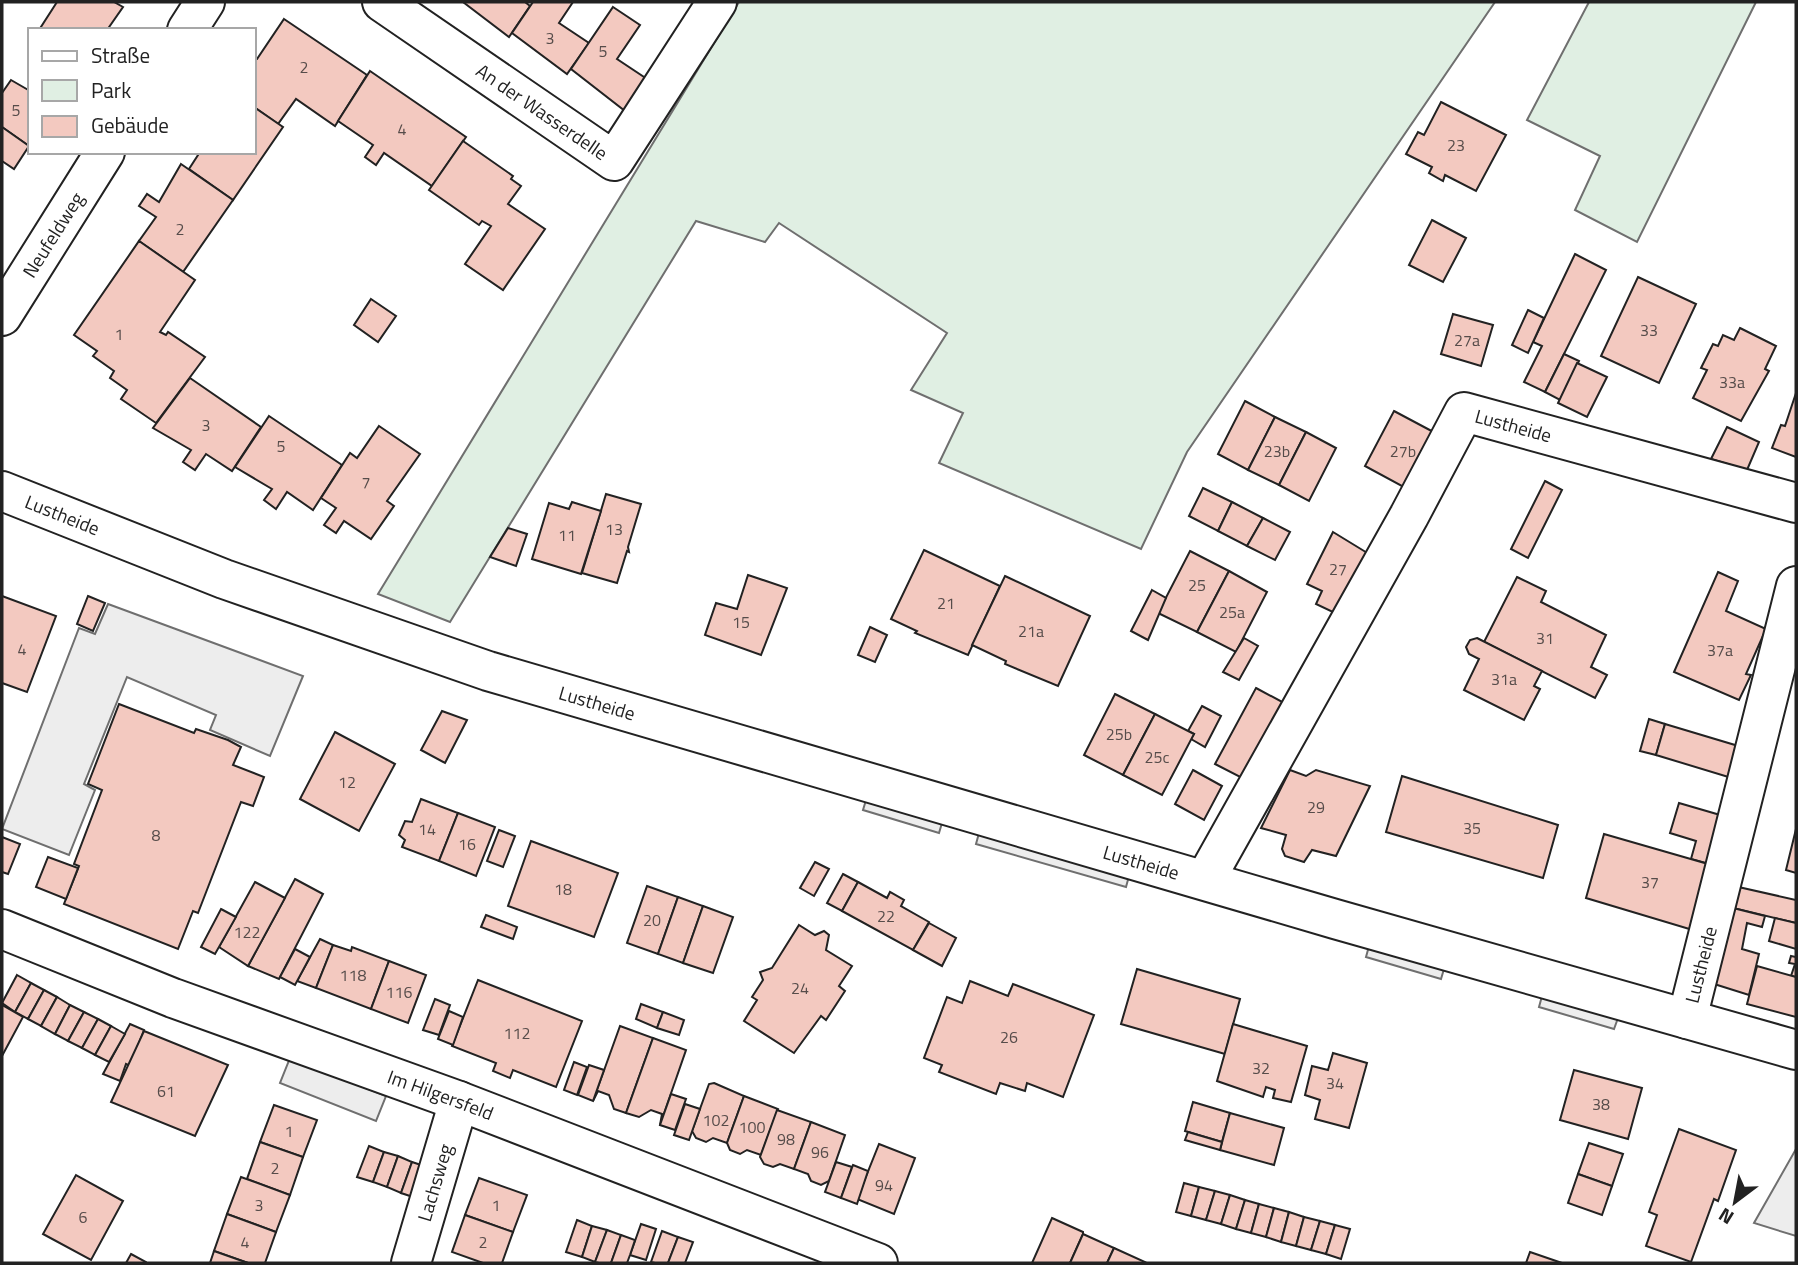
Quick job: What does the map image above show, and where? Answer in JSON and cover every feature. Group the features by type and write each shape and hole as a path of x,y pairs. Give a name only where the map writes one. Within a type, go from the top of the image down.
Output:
{"street":[{"path":"188,28 205,2"},
{"name":"An der Wasserdelle","path":"382,2 614,161 717,2"},
{"name":"Neufeldweg","path":"2,316 104,154"},
{"name":"Lustheide","path":"1205,880 1409,516 1464,412 1796,503"},
{"name":"Lustheide","path":"2,491 224,579 488,671 1796,1050"},
{"name":"Lustheide","path":"1687,1019 1796,586"},
{"name":"Im Hilgersfeld","path":"2,929 173,998 459,1101 878,1263"},
{"name":"Lachsweg","path":"411,1263 459,1101"}],"green space":[{"path":"739,2 1495,2 1187,452 1141,549 939,463 963,413 911,390 947,333 779,223 765,242 696,221 450,622 378,594"},
{"path":"1589,2 1756,2 1637,242 1575,210 1600,156 1527,120"}],"shaded area":[{"path":"108,604 303,676 270,756 210,730 216,715 127,677 84,784 95,790 69,855 2,829 79,628 95,634"},
{"path":"866,800 942,823 939,833 863,810"},
{"path":"979,833 1129,876 1126,887 976,844"},
{"path":"1369,946 1444,969 1441,979 1366,957"},
{"path":"1542,996 1618,1018 1614,1029 1539,1007"},
{"path":"290,1058 386,1096 376,1121 280,1083"},
{"path":"1796,1149 1796,1236 1754,1223"}],"building":[{"path":"57,2 114,2 123,7 108,28 40,28"},
{"path":"463,2 525,2 530,6 509,37"},
{"path":"533,2 573,2 559,23 589,43 567,74 512,33"},
{"path":"613,7 640,25 617,59 647,79 625,111 571,69"},
{"path":"284,19 367,75 335,126 296,99 278,124 256,108 257,59"},
{"path":"370,71 466,137 432,186 384,153 376,165 365,157 373,145 338,121"},
{"path":"11,80 28,90 28,145 2,127 2,93"},
{"path":"1441,102 1506,135 1476,191 1445,175 1443,181 1429,173 1432,167 1406,154 1418,132 1424,135"},
{"path":"256,108 283,127 233,200 189,169 199,154 256,154"},
{"path":"2,127 28,148 14,169 2,161"},
{"path":"463,141 513,176 511,179 521,186 508,204 545,229 503,290 465,264 491,226 482,221 479,225 429,190"},
{"path":"181,164 233,200 183,272 139,241 156,217 139,206 147,194 159,202"},
{"path":"1432,220 1466,238 1443,282 1409,265"},
{"path":"139,241 195,280 160,332 166,335 168,332 205,357 156,423 121,399 127,390 110,378 114,371 93,356 97,351 74,335"},
{"path":"1575,254 1606,270 1545,392 1524,382 1542,346 1533,342"},
{"path":"1638,277 1696,304 1659,383 1601,356"},
{"path":"371,299 396,316 378,342 354,325"},
{"path":"1528,310 1544,318 1528,353 1512,345"},
{"path":"1453,314 1493,325 1481,366 1441,354"},
{"path":"1740,328 1776,346 1765,369 1769,371 1741,421 1693,398 1707,370 1701,368 1713,344 1718,346 1723,335 1734,340"},
{"path":"1564,354 1579,361 1560,400 1545,392"},
{"path":"1577,363 1607,377 1587,417 1558,403"},
{"path":"190,378 261,427 232,471 206,454 195,470 183,462 191,450 153,428"},
{"path":"1796,393 1796,457 1772,448 1781,425 1785,426"},
{"path":"1245,401 1275,417 1248,470 1218,454"},
{"path":"1394,411 1441,436 1411,491 1365,466"},
{"path":"269,416 342,465 313,510 287,492 276,509 264,500 272,489 235,467"},
{"path":"1275,417 1306,432 1279,485 1248,470"},
{"path":"379,426 420,454 387,501 394,506 371,539 344,521 336,533 324,525 336,508 321,498 350,453 357,458"},
{"path":"1727,427 1759,442 1747,470 1711,459"},
{"path":"1306,432 1336,448 1309,501 1279,485"},
{"path":"1545,481 1562,490 1528,558 1511,549"},
{"path":"1203,488 1232,502 1218,531 1189,516"},
{"path":"606,494 641,504 628,547 629,552 627,551 617,583 582,573"},
{"path":"572,502 601,511 581,574 532,559 549,503 569,509"},
{"path":"1232,502 1263,518 1247,546 1218,531"},
{"path":"1263,518 1290,532 1275,560 1247,546"},
{"path":"508,528 527,534 516,566 490,557"},
{"path":"1333,532 1369,554 1337,614 1316,604 1322,591 1307,584"},
{"path":"924,550 1000,586 968,655 915,633 917,631 891,619"},
{"path":"1190,551 1229,571 1197,632 1158,613"},
{"path":"1229,571 1267,592 1236,652 1197,632"},
{"path":"1718,572 1738,581 1726,611 1766,629 1746,674 1751,675 1739,700 1674,672"},
{"path":"748,575 787,588 761,655 705,635 716,603 737,609"},
{"path":"1005,576 1090,616 1058,686 1005,664 1006,661 972,645"},
{"path":"1517,577 1546,591 1541,602 1606,635 1591,667 1607,675 1595,698 1484,642"},
{"path":"1152,590 1166,598 1148,640 1131,631"},
{"path":"2,596 56,616 27,692 2,683"},
{"path":"88,596 105,603 93,631 77,624"},
{"path":"870,627 887,635 875,662 858,655"},
{"path":"1244,638 1258,646 1239,680 1223,672"},
{"path":"1477,638 1542,671 1534,686 1540,689 1524,720 1464,690 1479,659 1469,654 1466,647 1470,640"},
{"path":"1256,688 1286,704 1246,780 1215,764"},
{"path":"1115,694 1155,714 1123,775 1084,755"},
{"path":"119,704 194,733 196,729 228,740 241,747 233,765 264,777 253,806 241,802 198,913 193,911 178,949 64,904 79,866 74,864 102,790 88,784"},
{"path":"1202,706 1221,716 1205,747 1191,739 1194,734 1188,731"},
{"path":"442,711 467,720 445,763 421,750"},
{"path":"1155,714 1194,734 1162,795 1123,775"},
{"path":"1649,719 1665,724 1656,755 1640,751"},
{"path":"1665,724 1745,748 1735,779 1656,755"},
{"path":"335,732 395,764 359,831 300,799"},
{"path":"1193,770 1222,786 1204,820 1175,804"},
{"path":"1290,770 1306,776 1316,770 1370,786 1336,856 1312,850 1304,862 1285,856 1282,849 1286,835 1261,828"},
{"path":"1402,776 1558,825 1543,878 1386,832"},
{"path":"421,799 458,813 439,861 402,847 405,840 399,835 405,821 412,822"},
{"path":"1679,803 1727,817 1713,865 1691,859 1696,841 1670,833"},
{"path":"458,813 495,827 476,876 439,861"},
{"path":"1796,829 1796,873 1786,870"},
{"path":"499,830 515,836 503,867 487,861"},
{"path":"1604,834 1715,866 1696,931 1586,898"},
{"path":"2,837 20,844 8,874 2,872"},
{"path":"531,841 618,873 594,937 508,906"},
{"path":"48,857 78,868 66,899 36,887"},
{"path":"815,862 829,869 814,896 800,888"},
{"path":"843,874 858,882 842,911 827,903"},
{"path":"295,879 323,894 279,979 248,966"},
{"path":"255,882 285,898 248,966 219,947"},
{"path":"858,882 887,898 890,892 904,900 901,906 929,922 913,950 842,911"},
{"path":"647,886 678,897 658,954 627,943"},
{"path":"1734,886 1796,900 1796,923 1729,907"},
{"path":"678,897 703,906 683,963 658,954"},
{"path":"703,906 733,917 713,973 683,963"},
{"path":"1729,907 1765,916 1762,927 1747,923 1742,949 1759,954 1749,995 1711,983"},
{"path":"221,909 236,917 215,954 201,947"},
{"path":"486,915 517,927 513,939 481,927"},
{"path":"1775,918 1796,923 1796,949 1769,941"},
{"path":"929,923 956,938 942,966 913,950"},
{"path":"799,925 815,935 824,931 829,935 826,950 852,966 839,986 845,991 826,1020 821,1016 794,1053 744,1021 757,1000 752,997 763,980 760,972 772,968"},
{"path":"320,939 333,945 316,988 297,981"},
{"path":"333,945 351,951 352,947 389,961 371,1009 316,988"},
{"path":"295,949 310,957 295,985 280,977"},
{"path":"1791,956 1796,957 1796,977 1791,976 1795,964 1789,963"},
{"path":"389,961 426,975 408,1023 371,1009"},
{"path":"1757,966 1796,977 1796,1017 1747,1004"},
{"path":"1137,969 1240,999 1225,1054 1121,1024"},
{"path":"17,975 31,983 15,1012 2,1003"},
{"path":"478,980 582,1021 556,1087 513,1070 510,1078 493,1071 496,1063 452,1046"},
{"path":"970,981 1008,996 1013,984 1094,1015 1063,1097 1027,1083 1025,1091 1000,1083 996,1094 939,1072 942,1065 924,1058 947,997 962,1003"},
{"path":"31,983 44,990 28,1019 15,1012"},
{"path":"44,990 57,997 41,1026 28,1019"},
{"path":"57,997 70,1005 55,1034 41,1026"},
{"path":"435,999 450,1005 439,1035 423,1030"},
{"path":"641,1004 663,1012 657,1028 636,1019"},
{"path":"2,1005 23,1017 2,1056"},
{"path":"70,1005 84,1012 68,1041 55,1034"},
{"path":"449,1011 463,1017 453,1045 438,1039"},
{"path":"84,1012 98,1019 82,1048 68,1041"},
{"path":"663,1012 684,1020 679,1035 657,1028"},
{"path":"98,1019 111,1026 95,1055 82,1048"},
{"path":"130,1024 144,1030 130,1066 126,1064 120,1081 103,1074"},
{"path":"1233,1024 1307,1046 1291,1102 1273,1098 1275,1090 1266,1087 1263,1097 1217,1081"},
{"path":"111,1026 125,1034 109,1062 95,1055"},
{"path":"620,1026 653,1038 626,1113 614,1109 609,1095 598,1091 593,1101"},
{"path":"144,1031 228,1065 195,1136 111,1102"},
{"path":"653,1038 686,1050 660,1125 662,1114 651,1110 639,1117 626,1113"},
{"path":"1333,1053 1367,1063 1349,1128 1315,1119 1320,1100 1305,1095 1312,1066 1328,1070"},
{"path":"574,1062 587,1067 577,1095 564,1090"},
{"path":"589,1065 604,1070 593,1101 578,1095"},
{"path":"1574,1070 1642,1088 1628,1139 1560,1120"},
{"path":"714,1083 744,1096 727,1143 713,1138 706,1142 696,1138 692,1131 709,1084"},
{"path":"671,1094 686,1099 675,1130 660,1125"},
{"path":"744,1096 778,1109 761,1155 747,1150 740,1154 730,1150 727,1143"},
{"path":"1193,1102 1230,1113 1222,1142 1185,1131"},
{"path":"685,1104 700,1109 689,1140 674,1135"},
{"path":"274,1105 317,1120 303,1157 260,1142"},
{"path":"777,1110 811,1122 794,1169 780,1164 773,1167 764,1164 760,1157"},
{"path":"1230,1113 1284,1128 1274,1165 1220,1150"},
{"path":"811,1122 845,1135 829,1181 821,1185 811,1181 808,1174 794,1169"},
{"path":"1679,1129 1736,1150 1718,1201 1714,1199 1691,1262 1646,1246 1657,1215 1649,1212"},
{"path":"1188,1132 1222,1142 1220,1150 1185,1140"},
{"path":"260,1142 303,1157 290,1195 247,1179"},
{"path":"1589,1143 1623,1154 1612,1186 1578,1174"},
{"path":"879,1144 915,1158 894,1214 857,1199"},
{"path":"369,1146 384,1152 373,1182 357,1177"},
{"path":"384,1152 398,1156 387,1187 373,1182"},
{"path":"398,1156 412,1162 401,1193 387,1187"},
{"path":"412,1162 427,1167 416,1198 401,1193"},
{"path":"836,1162 852,1167 841,1198 825,1192"},
{"path":"853,1165 868,1171 857,1204 841,1198"},
{"path":"1578,1174 1612,1186 1602,1215 1568,1203"},
{"path":"76,1175 123,1201 91,1260 43,1234"},
{"path":"241,1177 290,1195 276,1232 227,1214"},
{"path":"479,1178 527,1195 513,1232 465,1215"},
{"path":"1184,1183 1199,1187 1191,1216 1176,1212"},
{"path":"1199,1187 1215,1191 1206,1220 1191,1216"},
{"path":"1215,1191 1230,1195 1221,1224 1206,1220"},
{"path":"1230,1195 1245,1200 1236,1229 1221,1224"},
{"path":"1245,1200 1259,1204 1251,1233 1236,1229"},
{"path":"1259,1204 1274,1208 1266,1237 1251,1233"},
{"path":"1274,1208 1289,1212 1281,1242 1266,1237"},
{"path":"1289,1212 1304,1217 1296,1246 1281,1242"},
{"path":"227,1214 276,1232 265,1263 248,1263 214,1251"},
{"path":"465,1215 513,1232 502,1263 483,1263 452,1252"},
{"path":"1304,1217 1320,1221 1311,1250 1296,1246"},
{"path":"1052,1218 1083,1234 1070,1263 1032,1263"},
{"path":"577,1220 592,1226 582,1257 566,1252"},
{"path":"1320,1221 1335,1225 1326,1254 1311,1250"},
{"path":"641,1224 656,1229 646,1260 630,1255"},
{"path":"1335,1225 1350,1229 1341,1259 1326,1254"},
{"path":"592,1226 607,1230 595,1262 582,1257"},
{"path":"607,1230 621,1235 611,1263 595,1262"},
{"path":"662,1231 678,1237 668,1263 651,1262"},
{"path":"1083,1234 1114,1248 1107,1263 1070,1263"},
{"path":"621,1235 635,1240 630,1255 627,1263 611,1263"},
{"path":"678,1237 693,1242 685,1263 668,1263"},
{"path":"1114,1248 1145,1262 1107,1263"},
{"path":"214,1251 248,1263 210,1263"},
{"path":"1530,1252 1562,1263 1526,1263"},
{"path":"131,1254 146,1262 146,1263 126,1263"}]}
